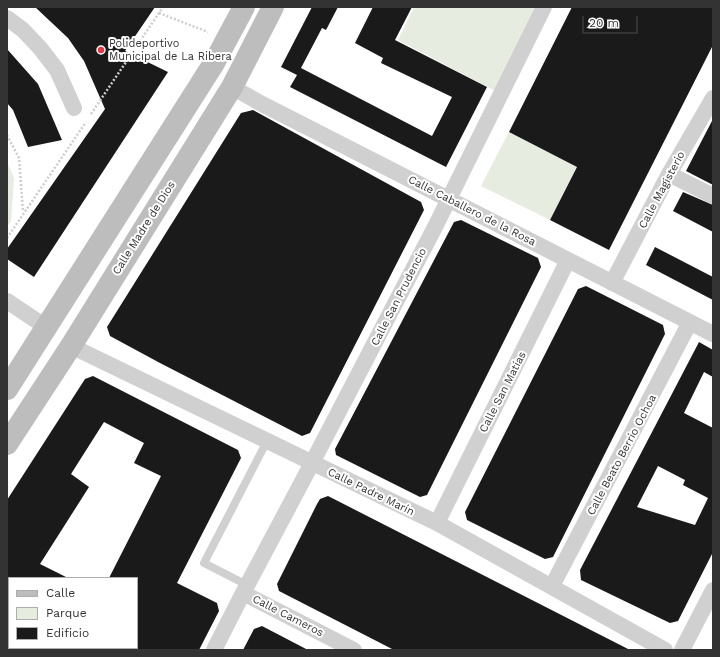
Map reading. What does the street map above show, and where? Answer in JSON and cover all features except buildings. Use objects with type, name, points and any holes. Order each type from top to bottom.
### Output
[{"type":"main road","points":[[7,389],[214,63],[244,7]]},
{"type":"main road","name":"Calle Madre de Dios","points":[[7,444],[71,346],[232,86],[273,7]]},
{"type":"street","name":"Calle San Prudencio","points":[[214,650],[450,199],[544,7]]},
{"type":"street","points":[[7,18],[23,30],[40,48],[57,70],[74,108]]},
{"type":"street","name":"Calle Caballero de la Rosa","points":[[232,86],[262,104],[713,334]]},
{"type":"street","name":"Calle Magisterio","points":[[612,283],[669,174],[713,98]]},
{"type":"street","points":[[669,174],[713,196]]},
{"type":"street","name":"Calle San Matías","points":[[437,523],[568,260]]},
{"type":"street","points":[[7,301],[46,327]]},
{"type":"street","name":"Calle Beato Berrio Ochoa","points":[[552,586],[690,322]]},
{"type":"street","name":"Calle Padre Marín","points":[[71,346],[437,523],[665,650]]},
{"type":"street","name":"Calle Cameros","points":[[245,589],[354,650]]},
{"type":"street","points":[[682,650],[713,590]]},
{"type":"lane","points":[[245,589],[204,563],[267,441]]},
{"type":"path","points":[[159,13],[227,39]]},
{"type":"path","points":[[7,134],[19,158],[23,212]]},
{"type":"green space","points":[[414,7],[544,7],[501,94],[398,40]]},
{"type":"green space","points":[[509,132],[577,167],[550,220],[481,186]]},
{"type":"green space","points":[[7,162],[14,178],[11,221],[7,227]]},
{"type":"place","name":"Polideportivo Municipal de La Ribera","points":[[101,50]]}]
